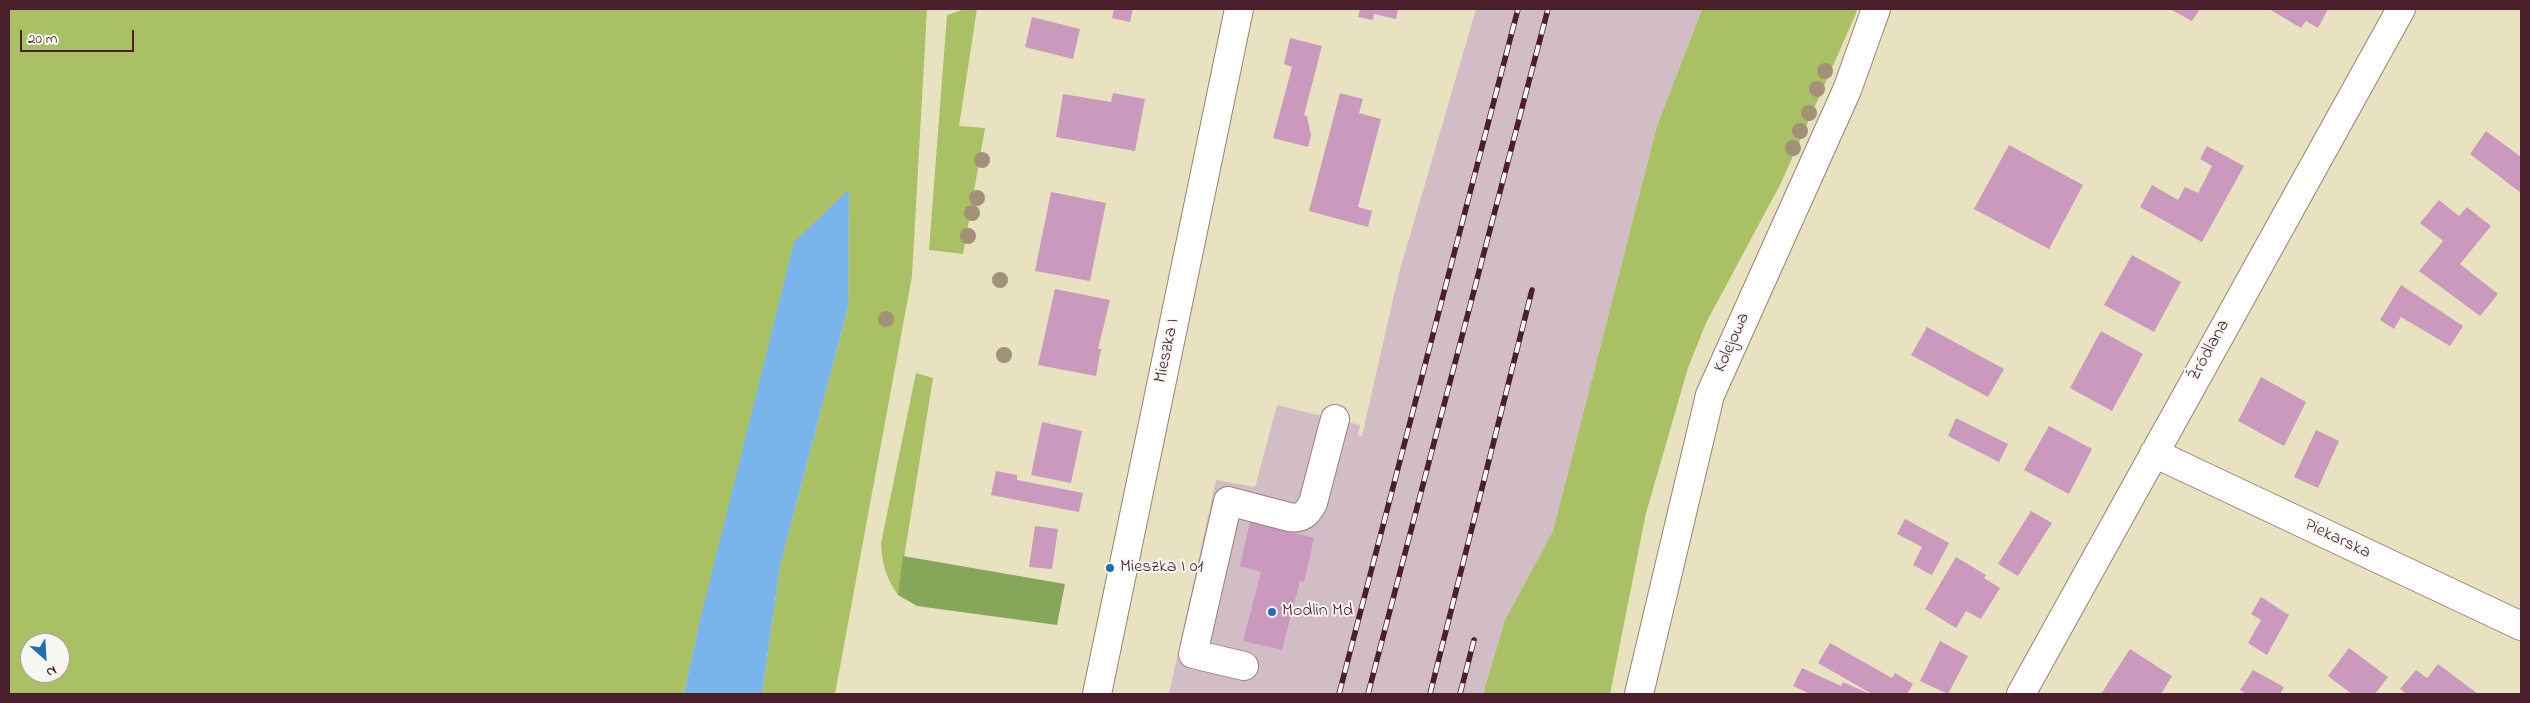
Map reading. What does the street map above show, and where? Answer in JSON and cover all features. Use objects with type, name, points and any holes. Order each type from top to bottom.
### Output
[{"type":"street","name":"Mieszka I","points":[[1098,694],[1239,9]]},
{"type":"street","name":"Kolejowa","points":[[1639,694],[1710,395],[1847,90],[1876,9]]},
{"type":"street","name":"Źródlana","points":[[2020,694],[2401,9]]},
{"type":"street","points":[[1244,666],[1193,654],[1228,501],[1298,519],[1307,513],[1313,503],[1335,419]]},
{"type":"street","name":"Piekarska","points":[[2154,453],[2521,626]]},
{"type":"shaded area","points":[[1476,9],[1702,9],[1657,126],[1553,531],[1505,620],[1483,694],[1169,694],[1216,480],[1255,487],[1277,405],[1360,425],[1358,435],[1362,436],[1399,273]]},
{"type":"green space","points":[[9,9],[927,9],[912,276],[835,694],[762,694],[780,566],[848,307],[849,189],[698,628],[684,694],[9,694]]},
{"type":"green space","points":[[965,9],[977,9],[959,126],[985,128],[963,254],[929,250],[947,15]]},
{"type":"green space","points":[[1702,9],[1858,9],[1781,183],[1706,323],[1688,368],[1646,513],[1610,694],[1483,694],[1505,620],[1553,531],[1657,126]]},
{"type":"green space","points":[[916,373],[933,378],[898,595],[890,583],[885,570],[881,543]]},
{"type":"green space","points":[[903,556],[1065,584],[1057,625],[917,606],[898,595]]},
{"type":"water","points":[[849,189],[848,307],[780,566],[762,694],[684,694],[698,628],[794,242]]},
{"type":"building","points":[[1114,9],[1133,9],[1130,22],[1112,18]]},
{"type":"building","points":[[1360,9],[1398,9],[1396,19],[1374,14],[1373,20],[1358,17]]},
{"type":"building","points":[[2170,9],[2200,9],[2192,21]]},
{"type":"building","points":[[2269,9],[2328,9],[2318,28],[2306,21],[2301,28]]},
{"type":"building","points":[[1032,17],[1080,29],[1073,59],[1025,47]]},
{"type":"building","points":[[1290,38],[1322,46],[1304,115],[1307,116],[1311,135],[1308,147],[1273,138],[1292,67],[1284,64]]},
{"type":"building","points":[[1113,93],[1145,99],[1135,151],[1056,137],[1063,94],[1111,102]]},
{"type":"building","points":[[1340,93],[1363,99],[1359,113],[1381,119],[1358,207],[1372,211],[1368,227],[1309,211]]},
{"type":"building","points":[[2486,131],[2521,157],[2521,193],[2470,154]]},
{"type":"building","points":[[2009,145],[2083,185],[2049,249],[1974,209]]},
{"type":"building","points":[[2207,146],[2244,166],[2202,242],[2140,207],[2152,185],[2178,200],[2185,187],[2198,193],[2212,166],[2200,159]]},
{"type":"building","points":[[1051,192],[1106,203],[1090,281],[1035,271]]},
{"type":"building","points":[[2439,200],[2459,216],[2467,207],[2491,226],[2460,264],[2498,294],[2480,316],[2419,271],[2443,241],[2420,223]]},
{"type":"building","points":[[2132,255],[2181,282],[2154,332],[2104,305]]},
{"type":"building","points":[[2401,285],[2463,326],[2450,346],[2401,317],[2394,329],[2380,320]]},
{"type":"building","points":[[1055,289],[1110,300],[1098,349],[1101,349],[1096,376],[1038,365]]},
{"type":"building","points":[[1927,327],[2004,369],[1988,397],[1911,355]]},
{"type":"building","points":[[2101,331],[2143,354],[2112,411],[2070,388]]},
{"type":"building","points":[[2261,377],[2306,402],[2284,446],[2238,421]]},
{"type":"building","points":[[1956,418],[2008,444],[1999,462],[1948,436]]},
{"type":"building","points":[[1042,422],[1082,431],[1071,483],[1031,475]]},
{"type":"building","points":[[2049,426],[2092,449],[2069,494],[2024,470]]},
{"type":"building","points":[[2316,430],[2339,441],[2318,488],[2294,477]]},
{"type":"building","points":[[996,471],[1017,475],[1017,480],[1083,493],[1079,512],[991,495]]},
{"type":"building","points":[[2031,511],[2052,523],[2018,576],[1998,564]]},
{"type":"building","points":[[1905,519],[1949,543],[1932,575],[1913,565],[1922,547],[1897,534]]},
{"type":"building","name":"Modlin Md","points":[[1250,522],[1314,538],[1304,582],[1300,581],[1282,650],[1243,641],[1261,572],[1240,566]]},
{"type":"building","points":[[1035,526],[1058,529],[1052,569],[1029,567]]},
{"type":"building","points":[[1956,557],[1986,575],[1984,578],[2000,588],[1981,619],[1966,611],[1956,628],[1925,609]]},
{"type":"building","points":[[2261,597],[2289,615],[2267,655],[2248,643],[2261,620],[2251,614]]},
{"type":"building","points":[[1940,641],[1968,656],[1948,694],[1920,681]]},
{"type":"building","points":[[1830,643],[1892,678],[1895,673],[1913,684],[1907,694],[1872,694],[1818,663]]},
{"type":"building","points":[[2349,648],[2388,677],[2375,694],[2352,694],[2328,676]]},
{"type":"building","points":[[2130,649],[2172,676],[2161,694],[2101,694]]},
{"type":"building","points":[[2438,664],[2478,694],[2407,694],[2400,689],[2416,670],[2427,678]]},
{"type":"building","points":[[1802,668],[1841,686],[1843,682],[1870,694],[1810,694],[1793,686]]},
{"type":"building","points":[[2253,670],[2284,687],[2280,694],[2247,694],[2240,690]]},
{"type":"railway","points":[[1339,694],[1518,9]]},
{"type":"railway","points":[[1368,694],[1548,9]]},
{"type":"railway","points":[[1430,694],[1532,290]]},
{"type":"railway","points":[[1460,694],[1474,640]]},
{"type":"place","name":"Mieszka I 01","points":[[1110,568]]},
{"type":"place","name":"Modlin Md","points":[[1272,612]]}]
